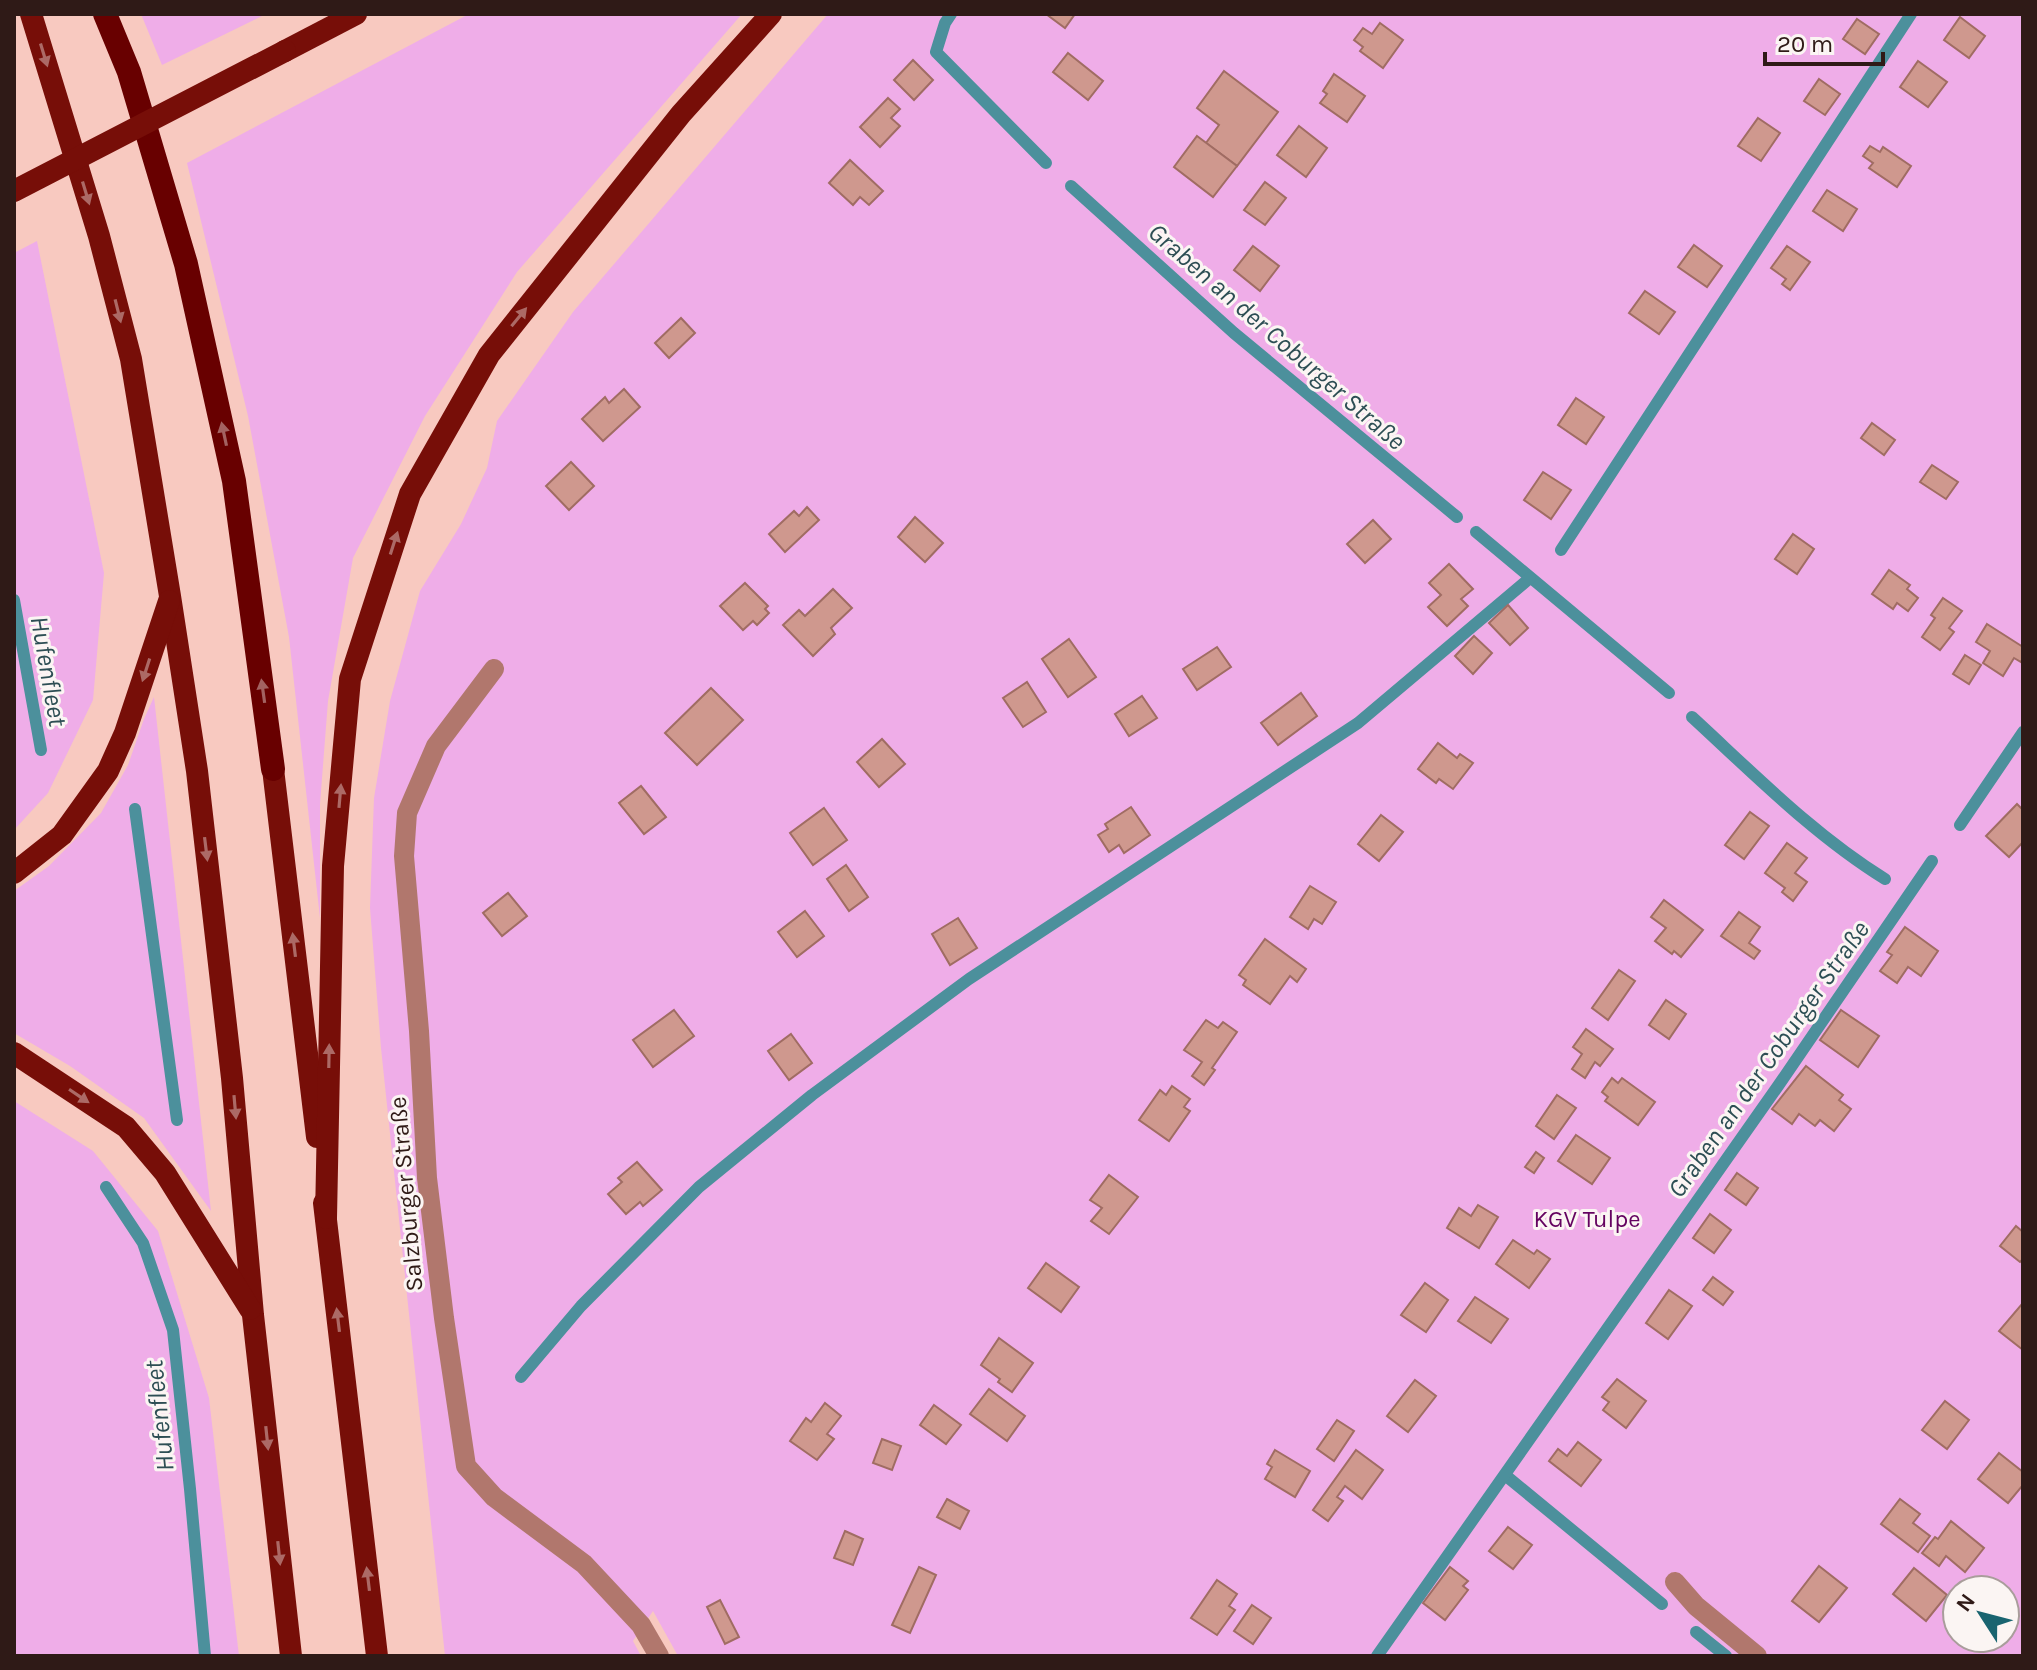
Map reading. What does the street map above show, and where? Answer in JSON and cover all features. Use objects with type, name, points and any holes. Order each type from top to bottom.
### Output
[{"type":"highway","points":[[31,14],[99,236],[131,359],[170,596],[197,771],[227,1032],[253,1315],[291,1656]]},
{"type":"highway","points":[[105,14],[129,72],[186,264],[234,481],[273,769],[377,1656]]},
{"type":"highway","points":[[14,191],[356,14]]},
{"type":"highway","points":[[326,1218],[333,866],[350,679],[410,494],[489,355],[681,114],[771,14]]},
{"type":"highway","points":[[14,873],[62,835],[108,771],[125,733],[170,596]]},
{"type":"highway","points":[[14,1053],[126,1127],[165,1173],[253,1315]]},
{"type":"street","name":"Salzburger Straße","points":[[494,669],[436,746],[407,813],[404,856],[419,1031],[427,1178],[466,1466],[494,1497],[584,1564],[641,1625],[659,1656]]},
{"type":"street","points":[[1675,1582],[1696,1606],[1757,1656]]},
{"type":"green space","points":[[141,14],[266,14],[162,65]]},
{"type":"green space","points":[[469,14],[742,14],[517,272],[425,416],[353,558],[328,701],[320,804],[320,918],[289,637],[248,416],[187,163]]},
{"type":"green space","name":"KGV Tulpe","points":[[828,14],[2023,14],[2023,1656],[678,1656],[653,1611],[633,1641],[641,1656],[445,1656],[381,1048],[370,908],[374,798],[390,701],[420,591],[461,524],[487,468],[497,421],[573,312]]},
{"type":"green space","points":[[37,241],[104,573],[93,700],[48,793],[14,830],[14,253]]},
{"type":"green space","points":[[154,697],[211,1211],[144,1118],[70,1066],[14,1033],[14,891],[49,866],[101,813],[128,765]]},
{"type":"green space","points":[[14,1101],[93,1151],[158,1231],[209,1398],[239,1656],[14,1656]]},
{"type":"building","points":[[1046,14],[1075,14],[1065,28]]},
{"type":"building","points":[[1960,17],[1985,36],[1969,58],[1944,40]]},
{"type":"building","points":[[1857,19],[1879,34],[1865,54],[1843,39]]},
{"type":"building","points":[[1380,23],[1403,40],[1383,68],[1360,51],[1363,47],[1354,40],[1363,28],[1372,34]]},
{"type":"building","points":[[1068,53],[1103,81],[1088,100],[1053,72]]},
{"type":"building","points":[[913,60],[933,80],[914,100],[894,80]]},
{"type":"building","points":[[1918,61],[1947,82],[1928,107],[1900,87]]},
{"type":"building","points":[[1224,71],[1278,112],[1237,166],[1206,143],[1219,125],[1197,108]]},
{"type":"building","points":[[1334,74],[1365,96],[1347,122],[1320,103],[1327,94],[1323,91]]},
{"type":"building","points":[[1819,79],[1840,94],[1825,115],[1804,101]]},
{"type":"building","points":[[888,98],[900,109],[891,118],[900,126],[880,147],[860,127]]},
{"type":"building","points":[[1758,118],[1780,133],[1761,161],[1738,146]]},
{"type":"building","points":[[1299,126],[1327,148],[1306,177],[1277,155]]},
{"type":"building","points":[[1197,136],[1237,166],[1213,197],[1174,167]]},
{"type":"building","points":[[1870,146],[1880,152],[1883,147],[1911,166],[1897,187],[1869,168],[1873,163],[1863,156]]},
{"type":"building","points":[[850,160],[883,191],[869,205],[860,197],[853,205],[829,183]]},
{"type":"building","points":[[1265,182],[1286,198],[1265,225],[1244,210]]},
{"type":"building","points":[[1827,190],[1857,209],[1843,231],[1813,211]]},
{"type":"building","points":[[1694,245],[1722,266],[1707,287],[1678,267]]},
{"type":"building","points":[[1253,246],[1279,266],[1260,291],[1234,270]]},
{"type":"building","points":[[1787,246],[1810,262],[1790,290],[1782,284],[1786,279],[1771,268]]},
{"type":"building","points":[[1645,291],[1675,312],[1659,334],[1629,313]]},
{"type":"building","points":[[681,318],[695,333],[669,358],[655,343]]},
{"type":"building","points":[[624,389],[640,407],[603,441],[582,419],[605,397],[609,403]]},
{"type":"building","points":[[1576,398],[1604,417],[1586,444],[1558,425]]},
{"type":"building","points":[[1872,423],[1895,440],[1884,455],[1861,438]]},
{"type":"building","points":[[571,462],[594,486],[569,510],[546,486]]},
{"type":"building","points":[[1932,465],[1958,482],[1946,499],[1920,482]]},
{"type":"building","points":[[1543,472],[1571,490],[1551,519],[1524,500]]},
{"type":"building","points":[[807,507],[819,520],[785,552],[769,534],[794,511],[799,516]]},
{"type":"building","points":[[915,517],[943,543],[925,562],[898,537]]},
{"type":"building","points":[[1373,520],[1391,539],[1365,563],[1347,544]]},
{"type":"building","points":[[1793,534],[1814,549],[1797,574],[1775,559]]},
{"type":"building","points":[[1449,564],[1473,589],[1461,599],[1468,606],[1447,626],[1428,607],[1441,595],[1429,583]]},
{"type":"building","points":[[1889,570],[1910,585],[1907,589],[1918,598],[1908,611],[1897,603],[1893,609],[1872,594]]},
{"type":"building","points":[[745,583],[768,606],[765,609],[769,613],[757,625],[753,621],[743,630],[720,606]]},
{"type":"building","points":[[833,589],[852,608],[831,628],[835,634],[813,656],[783,625],[799,610],[805,616]]},
{"type":"building","points":[[1943,598],[1962,611],[1949,628],[1954,632],[1940,650],[1922,637],[1935,618],[1931,615]]},
{"type":"building","points":[[1508,605],[1528,628],[1510,645],[1489,623]]},
{"type":"building","points":[[1987,624],[2023,647],[2021,662],[2014,658],[2003,676],[1983,663],[1990,651],[1976,642]]},
{"type":"building","points":[[1474,636],[1492,653],[1473,674],[1455,656]]},
{"type":"building","points":[[1069,639],[1096,677],[1068,697],[1042,659]]},
{"type":"building","points":[[1217,647],[1231,667],[1197,690],[1183,669]]},
{"type":"building","points":[[1965,655],[1981,665],[1969,684],[1953,674]]},
{"type":"building","points":[[1027,682],[1046,712],[1023,727],[1003,698]]},
{"type":"building","points":[[711,688],[743,720],[697,765],[665,733]]},
{"type":"building","points":[[1301,693],[1317,716],[1278,745],[1261,723]]},
{"type":"building","points":[[1142,696],[1157,718],[1129,736],[1115,714]]},
{"type":"building","points":[[882,739],[905,764],[879,787],[857,762]]},
{"type":"building","points":[[1438,743],[1457,758],[1460,754],[1473,763],[1453,789],[1439,779],[1436,783],[1418,769]]},
{"type":"building","points":[[641,786],[666,817],[644,834],[619,803]]},
{"type":"building","points":[[2017,804],[2023,810],[2023,842],[2009,857],[1986,836]]},
{"type":"building","points":[[1131,807],[1150,835],[1124,853],[1119,845],[1109,852],[1098,835],[1108,829],[1105,824]]},
{"type":"building","points":[[824,808],[847,840],[813,865],[790,833]]},
{"type":"building","points":[[1750,812],[1769,826],[1744,859],[1725,845]]},
{"type":"building","points":[[1381,815],[1403,832],[1379,861],[1358,844]]},
{"type":"building","points":[[1787,843],[1807,858],[1795,873],[1807,882],[1793,901],[1782,892],[1785,888],[1765,873]]},
{"type":"building","points":[[846,865],[868,897],[849,911],[827,879]]},
{"type":"building","points":[[1310,886],[1336,902],[1322,924],[1314,919],[1308,929],[1290,917]]},
{"type":"building","points":[[508,893],[527,916],[502,936],[483,913]]},
{"type":"building","points":[[1664,900],[1703,930],[1681,957],[1655,941],[1666,928],[1651,917]]},
{"type":"building","points":[[805,911],[824,936],[797,957],[778,932]]},
{"type":"building","points":[[1739,912],[1760,927],[1749,943],[1760,951],[1754,959],[1721,936]]},
{"type":"building","points":[[958,918],[977,948],[950,965],[932,934]]},
{"type":"building","points":[[1905,927],[1938,951],[1921,976],[1908,967],[1897,983],[1880,971],[1892,955],[1887,952]]},
{"type":"building","points":[[1265,939],[1306,969],[1297,982],[1290,976],[1270,1004],[1243,985],[1246,980],[1239,975]]},
{"type":"building","points":[[1619,970],[1635,981],[1608,1020],[1592,1008]]},
{"type":"building","points":[[1666,1000],[1686,1014],[1669,1039],[1649,1025]]},
{"type":"building","points":[[674,1010],[694,1036],[653,1067],[633,1040]]},
{"type":"building","points":[[1841,1010],[1879,1036],[1858,1067],[1820,1040]]},
{"type":"building","points":[[1206,1020],[1218,1028],[1223,1022],[1237,1032],[1204,1085],[1192,1076],[1202,1062],[1184,1050]]},
{"type":"building","points":[[1586,1029],[1613,1049],[1600,1066],[1595,1062],[1585,1078],[1572,1069],[1582,1054],[1573,1047]]},
{"type":"building","points":[[791,1034],[812,1063],[789,1080],[768,1051]]},
{"type":"building","points":[[1806,1066],[1843,1095],[1839,1100],[1851,1109],[1834,1131],[1820,1120],[1815,1126],[1799,1114],[1792,1124],[1772,1109]]},
{"type":"building","points":[[1612,1078],[1618,1083],[1622,1078],[1655,1102],[1638,1125],[1605,1101],[1608,1097],[1602,1092]]},
{"type":"building","points":[[1172,1086],[1190,1099],[1184,1107],[1190,1111],[1169,1141],[1139,1120],[1160,1090],[1166,1095]]},
{"type":"building","points":[[1557,1095],[1576,1108],[1554,1139],[1536,1126]]},
{"type":"building","points":[[1576,1135],[1610,1158],[1592,1184],[1558,1161]]},
{"type":"building","points":[[1536,1152],[1544,1158],[1534,1173],[1525,1167]]},
{"type":"building","points":[[637,1162],[662,1190],[643,1206],[640,1202],[626,1214],[608,1194],[622,1182],[618,1178]]},
{"type":"building","points":[[1737,1173],[1758,1188],[1746,1205],[1725,1190]]},
{"type":"building","points":[[1109,1175],[1138,1197],[1109,1234],[1091,1221],[1102,1208],[1090,1200]]},
{"type":"building","points":[[1478,1205],[1498,1217],[1479,1248],[1447,1228],[1459,1208],[1471,1216]]},
{"type":"building","points":[[1710,1214],[1731,1230],[1714,1253],[1693,1238]]},
{"type":"building","points":[[2016,1226],[2023,1232],[2023,1259],[2020,1262],[2000,1246]]},
{"type":"building","points":[[1513,1240],[1534,1254],[1537,1250],[1550,1259],[1529,1288],[1496,1264]]},
{"type":"building","points":[[1046,1263],[1079,1287],[1061,1312],[1028,1288]]},
{"type":"building","points":[[1713,1277],[1733,1292],[1723,1305],[1703,1290]]},
{"type":"building","points":[[1425,1283],[1448,1300],[1426,1332],[1401,1315]]},
{"type":"building","points":[[1669,1290],[1692,1306],[1668,1339],[1646,1323]]},
{"type":"building","points":[[1475,1297],[1508,1319],[1491,1343],[1458,1321]]},
{"type":"building","points":[[2023,1304],[2023,1350],[1999,1331]]},
{"type":"building","points":[[999,1338],[1033,1363],[1012,1392],[981,1365]]},
{"type":"building","points":[[1617,1379],[1646,1401],[1626,1428],[1603,1410],[1609,1402],[1602,1397]]},
{"type":"building","points":[[1415,1380],[1436,1396],[1408,1432],[1387,1416]]},
{"type":"building","points":[[989,1389],[1025,1416],[1007,1441],[970,1414]]},
{"type":"building","points":[[1945,1401],[1969,1420],[1947,1449],[1922,1430]]},
{"type":"building","points":[[825,1403],[841,1416],[827,1434],[834,1439],[817,1460],[790,1441],[806,1418],[811,1422]]},
{"type":"building","points":[[934,1405],[961,1425],[946,1444],[920,1425]]},
{"type":"building","points":[[1337,1420],[1354,1431],[1334,1461],[1317,1449]]},
{"type":"building","points":[[882,1439],[901,1446],[892,1470],[873,1463]]},
{"type":"building","points":[[1578,1442],[1601,1460],[1581,1486],[1549,1461],[1558,1449],[1567,1456]]},
{"type":"building","points":[[1275,1450],[1310,1471],[1295,1497],[1265,1479],[1272,1467],[1267,1464]]},
{"type":"building","points":[[1356,1450],[1383,1470],[1362,1499],[1345,1486],[1337,1497],[1343,1501],[1328,1521],[1313,1510]]},
{"type":"building","points":[[1999,1453],[2023,1472],[2023,1485],[2008,1503],[1978,1479]]},
{"type":"building","points":[[947,1499],[969,1511],[960,1529],[937,1517]]},
{"type":"building","points":[[1900,1499],[1920,1514],[1913,1523],[1930,1536],[1918,1552],[1881,1524]]},
{"type":"building","points":[[1951,1521],[1984,1548],[1965,1572],[1946,1556],[1939,1566],[1922,1553],[1935,1537],[1938,1539]]},
{"type":"building","points":[[1508,1527],[1532,1545],[1513,1569],[1489,1551]]},
{"type":"building","points":[[845,1531],[863,1539],[853,1565],[834,1558]]},
{"type":"building","points":[[1819,1566],[1847,1588],[1819,1622],[1792,1601]]},
{"type":"building","points":[[919,1567],[936,1575],[910,1633],[892,1625]]},
{"type":"building","points":[[1450,1567],[1468,1581],[1463,1586],[1468,1590],[1445,1620],[1423,1603]]},
{"type":"building","points":[[1914,1568],[1941,1590],[1941,1602],[1926,1621],[1893,1594]]},
{"type":"building","points":[[1217,1580],[1237,1594],[1229,1606],[1235,1610],[1217,1635],[1191,1618]]},
{"type":"building","points":[[720,1600],[739,1637],[725,1644],[707,1607]]},
{"type":"building","points":[[1252,1605],[1271,1618],[1253,1644],[1234,1631]]},
{"type":"waterway","name":"Graben an der Coburger Straße","points":[[951,14],[936,52],[1046,163]]},
{"type":"waterway","points":[[1561,550],[1911,14]]},
{"type":"waterway","name":"Graben an der Coburger Straße","points":[[1071,186],[1234,333],[1457,517]]},
{"type":"waterway","name":"Graben an der Coburger Straße","points":[[1476,532],[1669,693]]},
{"type":"waterway","points":[[521,1377],[581,1306],[699,1187],[812,1095],[969,979],[1358,723],[1530,578]]},
{"type":"waterway","name":"Hufenfleet","points":[[14,600],[41,750]]},
{"type":"waterway","name":"Graben an der Coburger Straße","points":[[1692,717],[1809,823],[1885,879]]},
{"type":"waterway","points":[[1960,825],[2023,732]]},
{"type":"waterway","name":"Hufenfleet","points":[[135,809],[177,1120]]},
{"type":"waterway","name":"Graben an der Coburger Straße","points":[[1377,1656],[1778,1086],[1932,861]]},
{"type":"waterway","name":"Hufenfleet","points":[[106,1187],[143,1243],[173,1330],[205,1656]]},
{"type":"waterway","name":"Graben an der Coburger Straße","points":[[1505,1475],[1662,1604]]},
{"type":"waterway","name":"Graben an der Coburger Straße","points":[[1696,1632],[1726,1656]]}]
